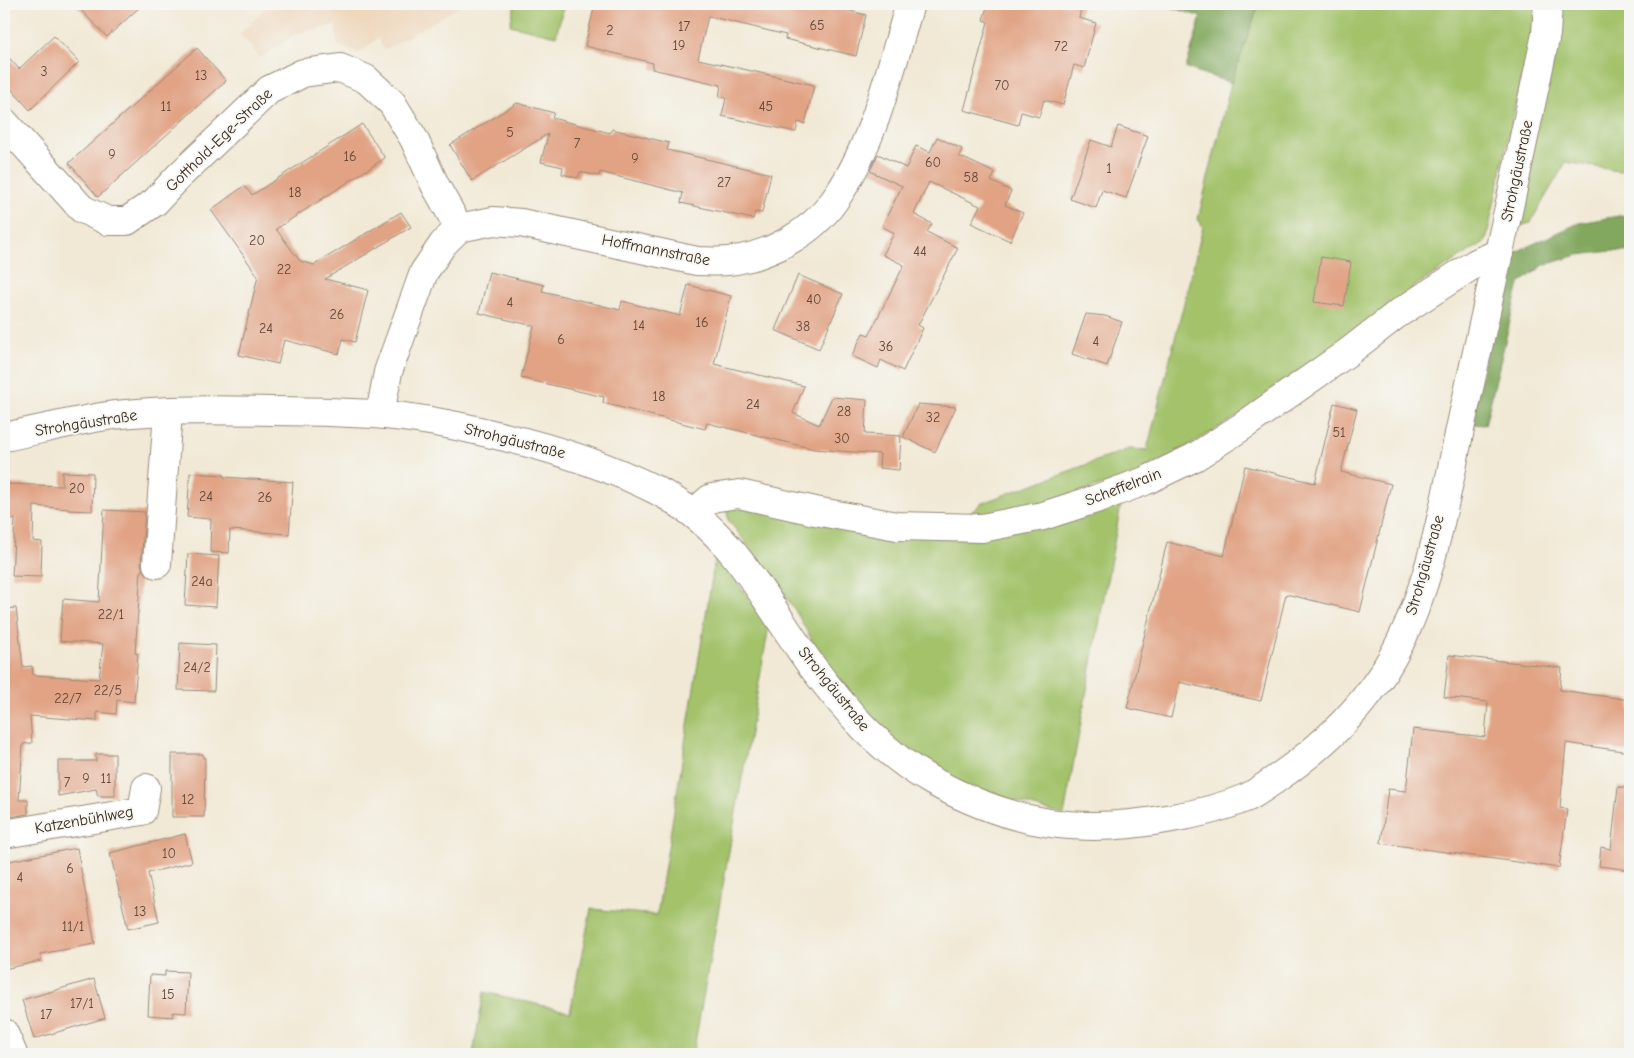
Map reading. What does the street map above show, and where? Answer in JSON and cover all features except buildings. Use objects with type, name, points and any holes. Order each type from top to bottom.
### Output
[{"type":"street","name":"Hoffmannstraße","points":[[459,228],[493,221],[521,223],[697,261],[727,261],[758,255],[786,243],[813,223],[833,203],[854,171],[876,114],[910,4]]},
{"type":"street","name":"Strohgäustraße","points":[[4,437],[105,416],[204,409],[380,414],[452,425],[551,448],[612,469],[661,492],[694,513],[723,540],[753,576],[810,663],[846,709],[884,747],[929,780],[990,808],[1037,822],[1063,826],[1103,827],[1142,824],[1192,814],[1252,795],[1302,761],[1334,732],[1363,700],[1392,658],[1417,603],[1433,547],[1500,253],[1546,34],[1548,4]]},
{"type":"street","name":"Gotthold-Ege-Straße","points":[[4,122],[82,209],[108,221],[127,221],[155,202],[180,175],[269,90],[303,73],[340,68],[366,80],[392,103],[414,139],[435,185],[459,228]]},
{"type":"street","points":[[380,414],[388,372],[424,272],[443,244],[459,228]]},
{"type":"street","name":"Scheffelrain","points":[[694,513],[711,498],[739,494],[815,511],[897,526],[982,528],[1043,516],[1096,499],[1145,480],[1195,457],[1291,392],[1396,315],[1476,263],[1500,253]]},
{"type":"street","points":[[157,564],[168,412]]},
{"type":"street","name":"Katzenbühlweg","points":[[4,834],[142,810],[146,788]]},
{"type":"street","points":[[4,1032],[13,1054]]},
{"type":"shaded area","points":[[269,4],[464,4],[384,50],[378,38],[359,53],[338,45],[335,25],[295,34],[261,58],[240,34]]},
{"type":"green space","points":[[515,4],[564,4],[556,36],[510,25]]},
{"type":"green space","points":[[1162,4],[1259,4],[1231,83],[1186,68],[1201,17]]},
{"type":"green space","points":[[1259,4],[1536,4],[1486,241],[1420,283],[1253,407],[1144,473],[974,523],[969,514],[982,503],[1129,449],[1147,450],[1203,227],[1198,219],[1231,83]]},
{"type":"green space","points":[[1556,4],[1630,4],[1630,169],[1618,171],[1566,162],[1530,223],[1513,228]]},
{"type":"green space","points":[[1630,214],[1630,252],[1611,251],[1578,255],[1544,265],[1519,284],[1485,425],[1471,424],[1507,256],[1579,223]]},
{"type":"green space","points":[[1122,499],[1064,815],[972,790],[915,757],[876,728],[832,676],[795,610],[729,521],[726,508],[738,502],[916,534]]},
{"type":"green space","points":[[716,553],[769,626],[693,1054],[473,1054],[484,992],[570,1012],[591,909],[657,915]]}]
